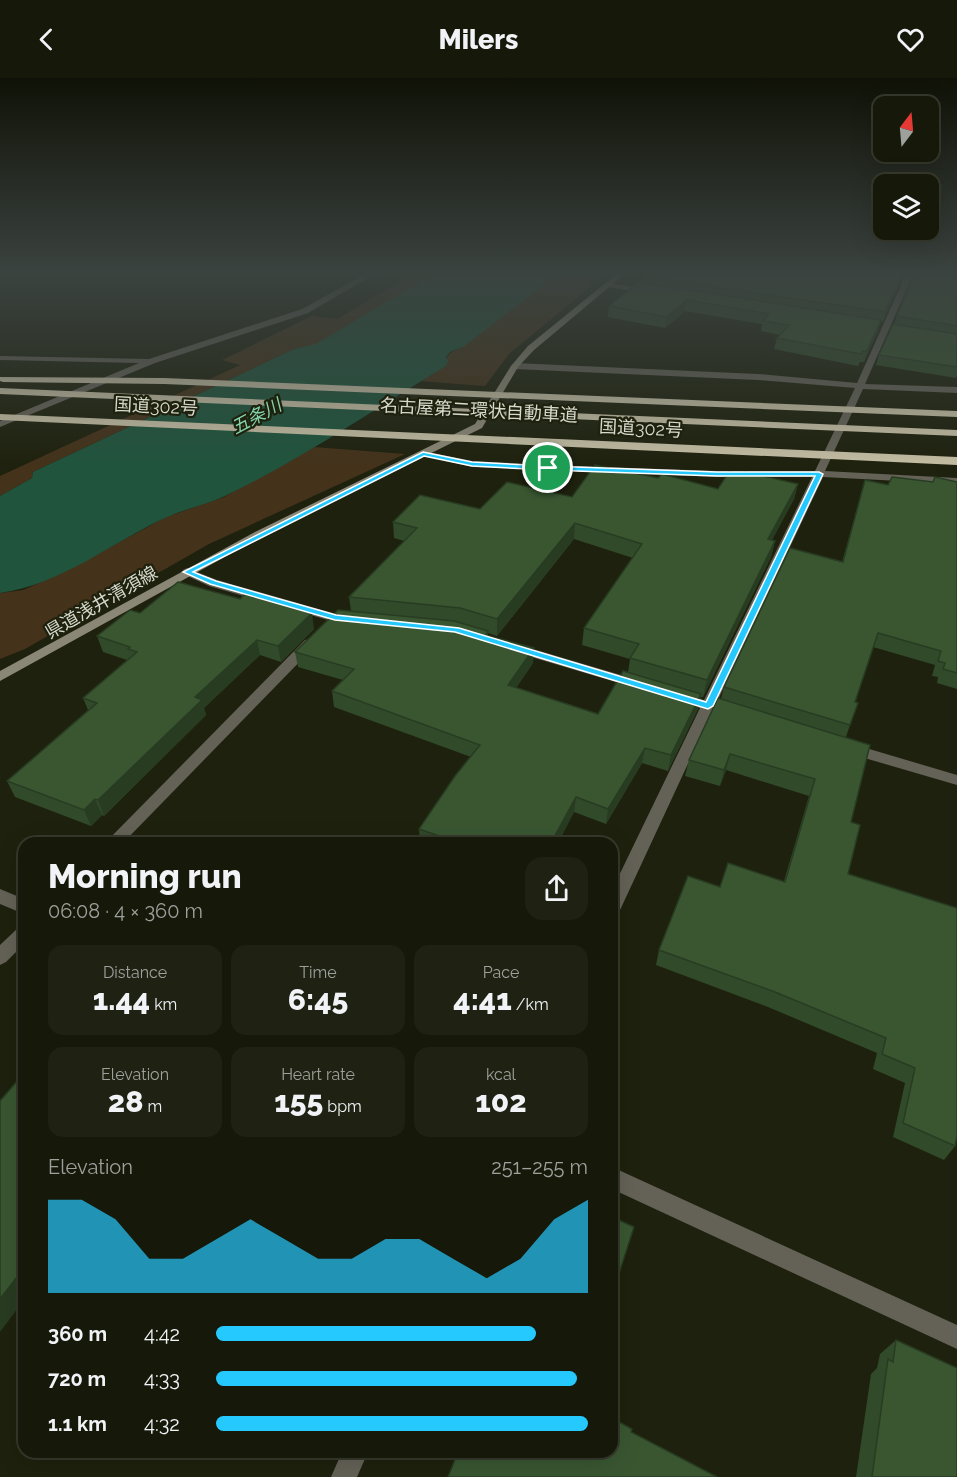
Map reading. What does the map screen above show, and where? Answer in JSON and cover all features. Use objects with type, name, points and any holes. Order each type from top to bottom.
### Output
[{"type":"highway","name":"国道302号","points":[[0,381],[957,423]]},
{"type":"highway","points":[[0,381],[164,381],[957,414]]},
{"type":"highway","name":"名古屋第二環状自動車道","points":[[0,391],[957,433]]},
{"type":"highway","name":"名古屋第二環状自動車道","points":[[0,407],[957,450]]},
{"type":"highway","name":"国道302号","points":[[0,417],[957,460]]},
{"type":"main road","name":"県道浅井清須線","points":[[26,664],[187,572],[478,426],[515,366],[544,337]]},
{"type":"street","points":[[0,424],[152,361],[225,337]]},
{"type":"street","points":[[618,895],[819,474],[833,438],[861,386],[881,337]]},
{"type":"street","points":[[0,358],[152,361]]},
{"type":"street","points":[[515,366],[758,377],[861,386],[957,390]]},
{"type":"street","points":[[423,454],[472,464],[548,468],[696,474],[819,474],[957,481]]},
{"type":"street","points":[[187,572],[213,583],[335,618],[368,621]]},
{"type":"street","points":[[119,837],[335,618]]},
{"type":"street","points":[[502,644],[742,716]]},
{"type":"street","points":[[0,675],[26,664]]},
{"type":"street","points":[[833,743],[957,780]]},
{"type":"street","points":[[0,896],[18,905]]},
{"type":"street","points":[[0,957],[18,939]]},
{"type":"street","points":[[618,1181],[957,1337]]},
{"type":"street","points":[[344,1477],[352,1458]]},
{"type":"shaded area","points":[[268,337],[329,337],[316,345],[294,349],[33,472],[32,478],[0,496],[0,476],[240,365],[222,360]]},
{"type":"shaded area","points":[[475,337],[529,337],[509,354],[485,386],[420,381],[446,366],[450,354]]},
{"type":"shaded area","points":[[314,447],[405,454],[209,544],[25,649],[0,659],[0,593],[23,590],[66,571],[166,517],[224,497]]},
{"type":"water","name":"五条川","points":[[327,337],[476,337],[463,347],[450,352],[446,357],[448,361],[446,366],[337,434],[254,482],[225,496],[165,518],[85,562],[44,581],[22,589],[0,593],[0,496],[32,478],[33,472],[294,349],[316,344]]},
{"type":"building","points":[[873,337],[867,351],[861,354],[777,338]]},
{"type":"building","points":[[887,337],[957,337],[957,367],[879,355]]},
{"type":"building","points":[[595,465],[658,478],[662,474],[718,489],[729,472],[743,475],[745,472],[798,484],[768,539],[775,541],[707,680],[630,658],[639,644],[584,628],[642,544],[575,523],[497,619],[460,608],[349,597],[417,528],[393,522],[420,495],[480,509],[507,482],[572,497]]},
{"type":"building","points":[[892,477],[933,482],[935,477],[957,482],[957,673],[943,669],[945,663],[938,661],[941,651],[878,633],[855,702],[858,703],[850,725],[724,687],[790,548],[843,562],[865,480],[888,485]]},
{"type":"building","points":[[178,582],[240,599],[245,594],[312,613],[278,646],[257,640],[195,697],[202,700],[98,800],[95,799],[84,810],[7,781],[97,703],[83,698],[137,652],[128,649],[130,647],[97,636],[130,610],[140,613]]},
{"type":"building","points":[[338,610],[454,621],[488,631],[486,635],[534,648],[508,685],[598,714],[623,671],[701,694],[671,755],[645,748],[608,809],[576,797],[554,837],[442,837],[419,829],[455,776],[480,745],[332,691],[354,669],[295,652]]},
{"type":"building","points":[[718,698],[870,745],[851,822],[860,825],[848,874],[957,908],[957,1136],[955,1146],[903,1123],[915,1068],[882,1054],[886,1038],[775,992],[659,950],[688,876],[720,887],[728,863],[785,882],[815,779],[730,754],[724,770],[689,760]]},
{"type":"building","points":[[18,1080],[18,1276],[0,1299],[0,1101]]},
{"type":"building","points":[[618,1220],[634,1227],[618,1276]]},
{"type":"building","points":[[896,1340],[957,1368],[957,1477],[872,1477],[888,1359],[893,1362]]},
{"type":"building","points":[[618,1421],[632,1429],[631,1432],[717,1477],[448,1477],[456,1458],[618,1458]]},
{"type":"route","points":[[423,454],[472,464],[548,468],[645,473],[819,474],[708,706],[456,630],[335,618],[213,583],[187,572],[423,454]]}]
